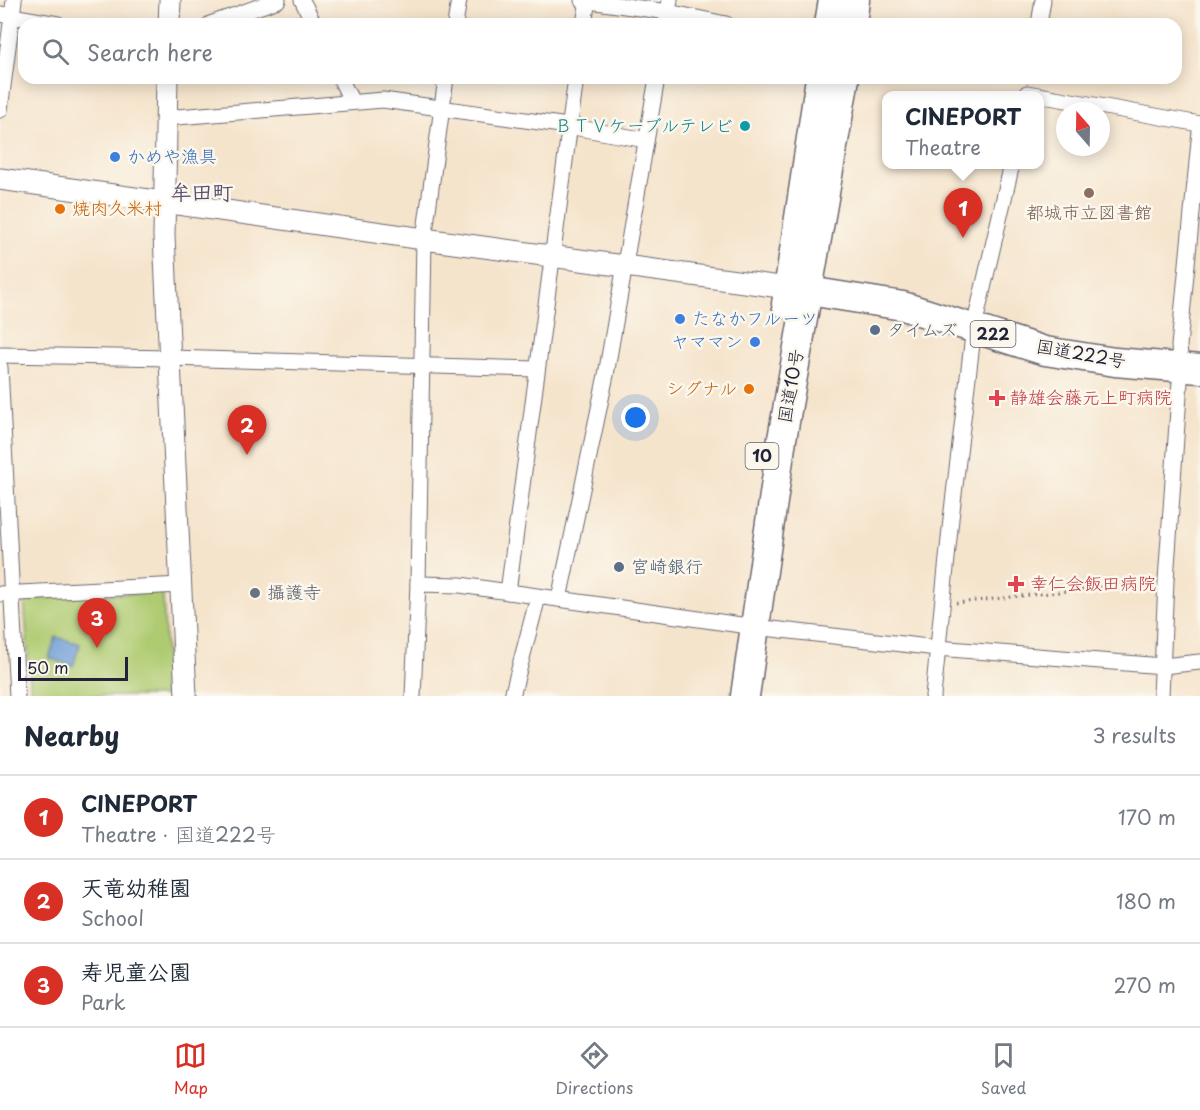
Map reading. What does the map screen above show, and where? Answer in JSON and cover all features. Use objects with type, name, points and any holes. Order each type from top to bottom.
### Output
[{"type":"highway","points":[[830,18],[833,0]]},
{"type":"highway","points":[[853,18],[855,0]]},
{"type":"highway","name":"国道10号","points":[[725,696],[746,626],[798,289],[819,84]]},
{"type":"highway","name":"国道10号","points":[[798,289],[844,84]]},
{"type":"highway","name":"国道222号","points":[[798,289],[903,306],[1045,351],[1115,362],[1190,368]]},
{"type":"highway","name":"国道10号","points":[[745,696],[746,626]]},
{"type":"street","points":[[0,110],[6,15],[14,0]]},
{"type":"street","points":[[169,18],[170,0]]},
{"type":"street","points":[[227,18],[278,0]]},
{"type":"street","points":[[302,0],[311,18]]},
{"type":"street","points":[[456,18],[459,0]]},
{"type":"street","points":[[584,18],[586,0],[697,18]]},
{"type":"street","points":[[1040,18],[1043,0]]},
{"type":"street","points":[[6,15],[23,18]]},
{"type":"street","points":[[167,84],[164,236],[186,696]]},
{"type":"street","points":[[343,84],[352,102]]},
{"type":"street","points":[[413,696],[418,584],[420,365],[424,239],[446,84]]},
{"type":"street","points":[[508,592],[575,84]]},
{"type":"street","points":[[559,599],[606,375],[656,84]]},
{"type":"street","points":[[1044,92],[1200,124]]},
{"type":"street","points":[[165,118],[383,100],[568,126],[645,140]]},
{"type":"street","points":[[1161,696],[1166,580],[1190,368],[1179,346],[1200,131]]},
{"type":"street","points":[[933,696],[974,327],[1011,169]]},
{"type":"street","points":[[0,179],[798,289]]},
{"type":"street","points":[[0,355],[536,369]]},
{"type":"street","points":[[0,368],[6,594],[17,696]]},
{"type":"street","points":[[418,584],[460,585],[746,626],[937,648],[1163,666],[1200,662]]},
{"type":"street","points":[[6,594],[181,585]]},
{"type":"street","points":[[512,696],[538,597]]},
{"type":"path","points":[[942,604],[1166,580]]},
{"type":"green space","points":[[160,592],[163,595],[168,696],[31,696],[24,599]]},
{"type":"water","points":[[56,637],[80,644],[73,666],[49,658]]},
{"type":"place","name":"ＢＴＶケーブルテレビ","points":[[745,126]]},
{"type":"place","name":"かめや漁具","points":[[115,157]]},
{"type":"place","name":"都城市立図書館","points":[[1089,193]]},
{"type":"place","name":"焼肉久米村","points":[[60,209]]},
{"type":"place","name":"CINEPORT","points":[[963,238]]},
{"type":"place","name":"たなかフルーツ","points":[[680,319]]},
{"type":"place","name":"タイムズ","points":[[875,330]]},
{"type":"place","name":"ヤママン","points":[[755,342]]},
{"type":"place","name":"シグナル","points":[[749,389]]},
{"type":"place","name":"静雄会藤元上町病院","points":[[997,398]]},
{"type":"place","name":"天竜幼稚園","points":[[247,455]]},
{"type":"place","name":"宮崎銀行","points":[[619,567]]},
{"type":"place","name":"幸仁会飯田病院","points":[[1016,584]]},
{"type":"place","name":"攝護寺","points":[[255,593]]},
{"type":"place","name":"寿児童公園","points":[[97,648]]},
{"type":"district","name":"牟田町","points":[[202,193]]}]
